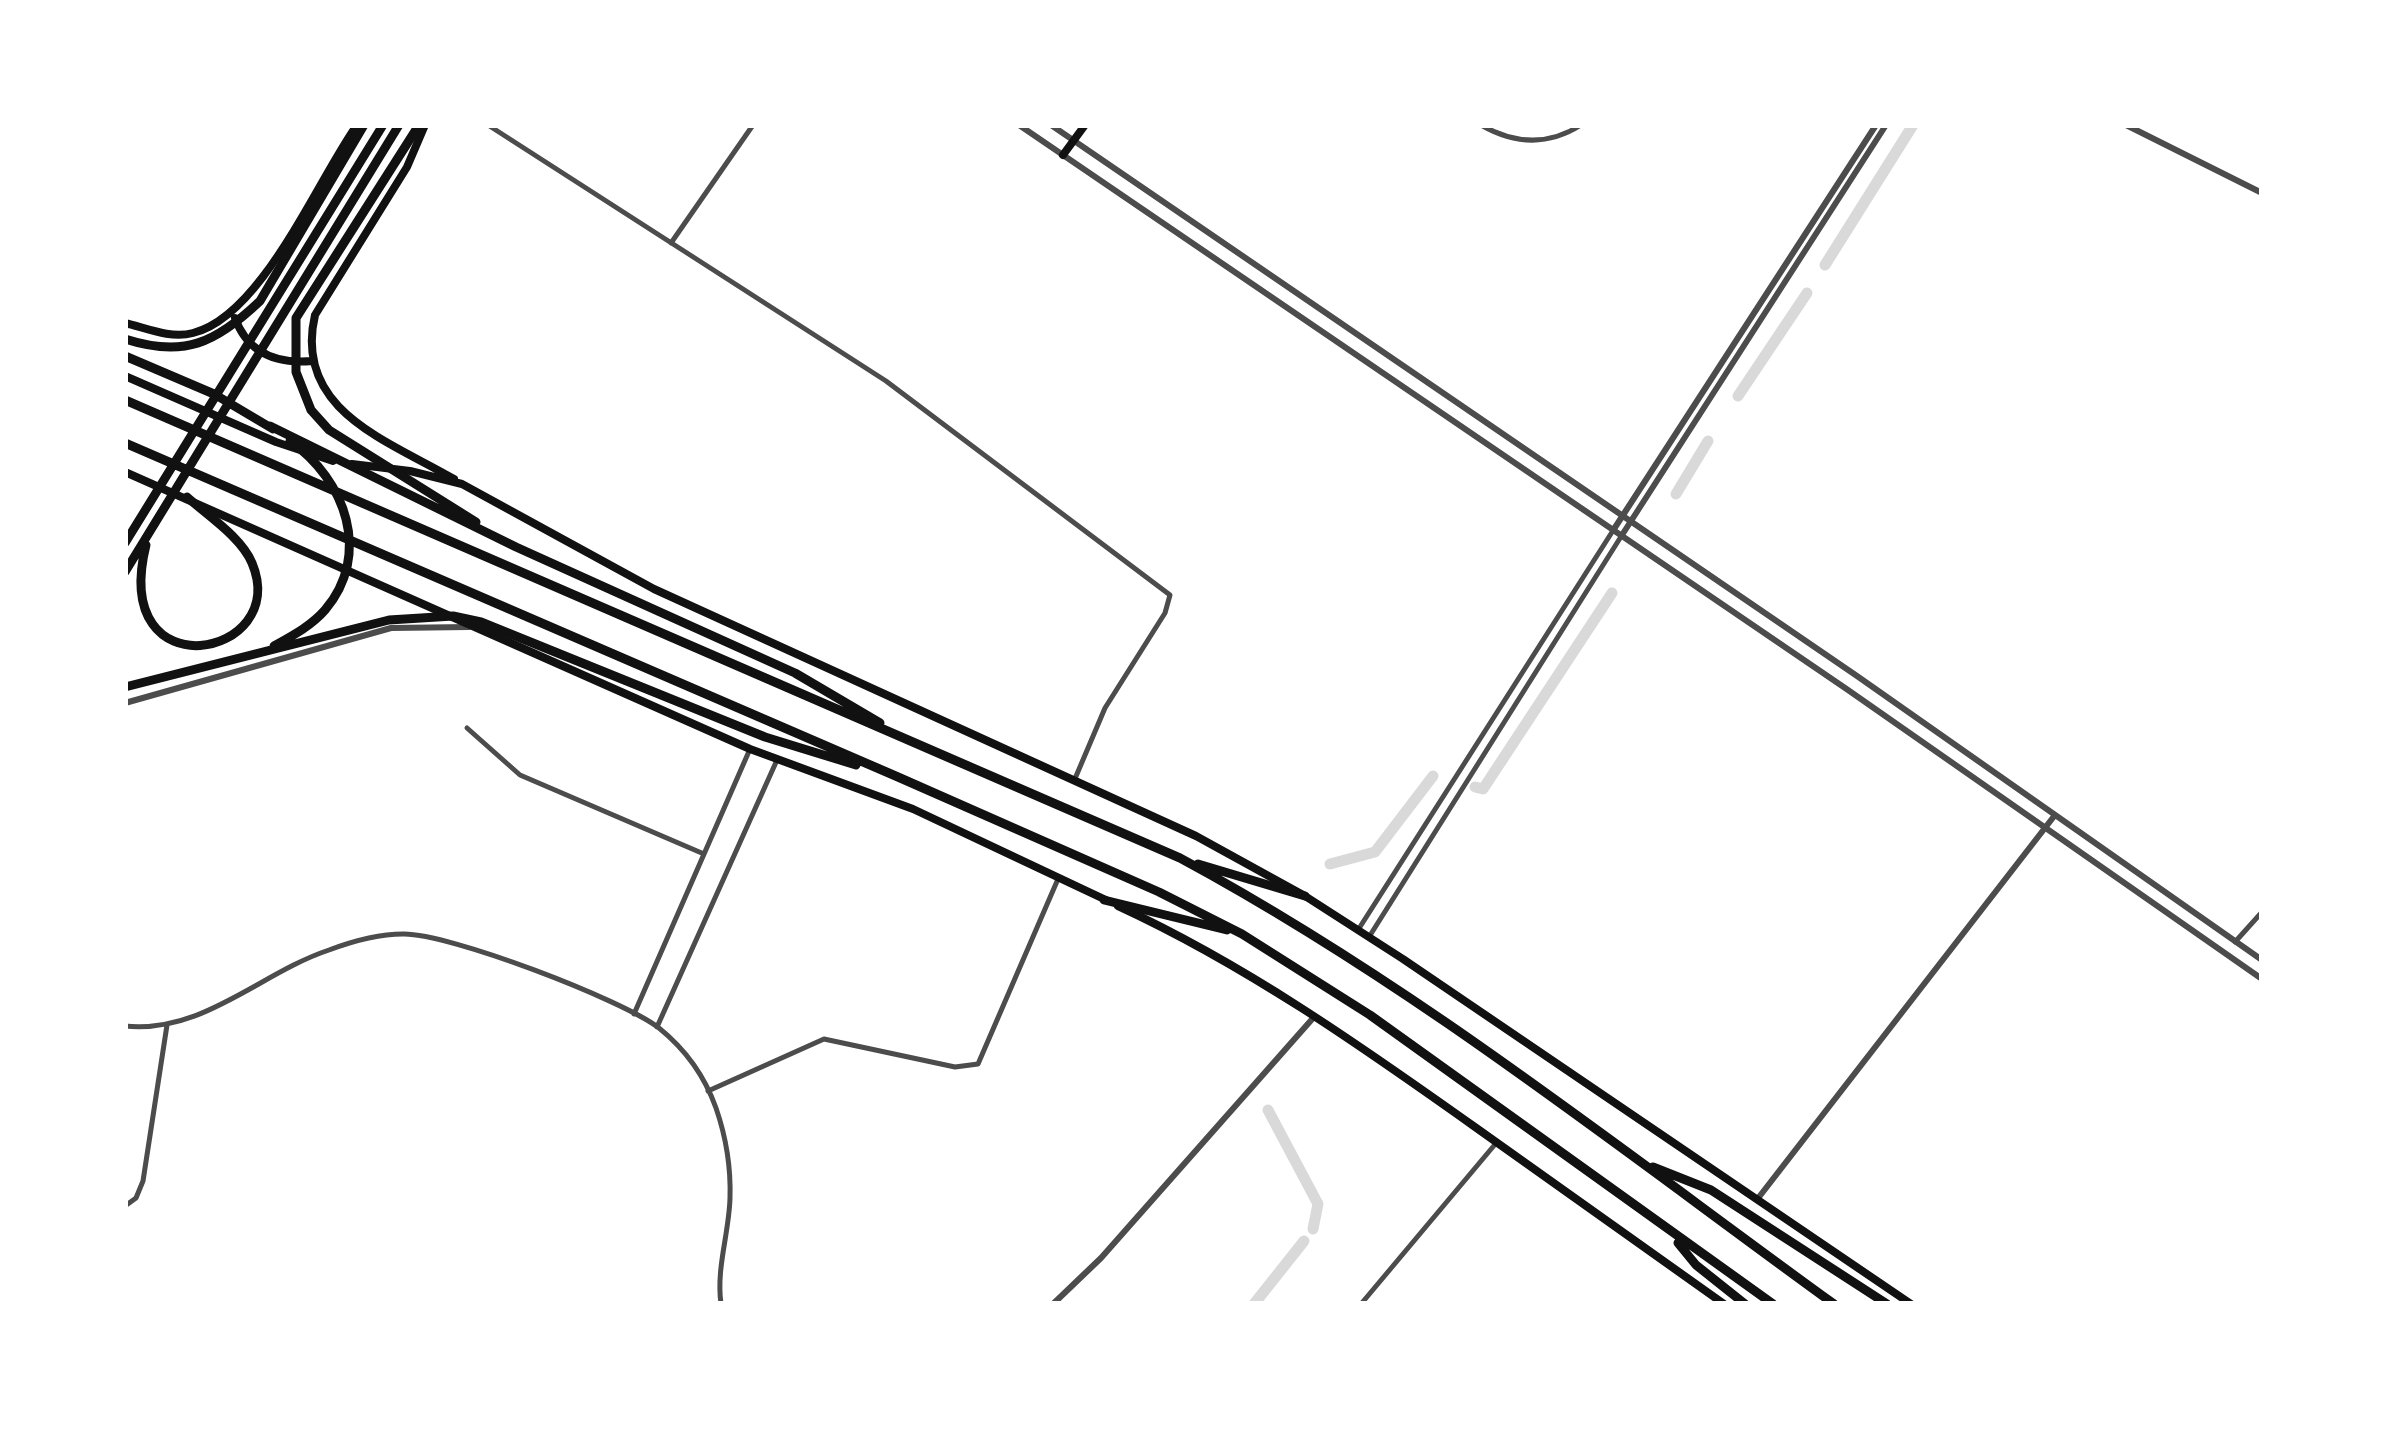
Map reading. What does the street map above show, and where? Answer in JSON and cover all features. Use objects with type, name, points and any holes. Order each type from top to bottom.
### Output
[{"type":"highway","points":[[260,301],[360,125]]},
{"type":"highway","points":[[125,543],[383,125]]},
{"type":"highway","points":[[125,572],[399,125]]},
{"type":"highway","points":[[296,318],[422,125]]},
{"type":"highway","points":[[316,234],[325,190]]},
{"type":"highway","points":[[326,244],[363,212]]},
{"type":"highway","points":[[125,339],[157,349],[183,348],[222,332],[297,264]]},
{"type":"highway","points":[[308,273],[296,318],[296,372],[311,410],[329,430],[516,547]]},
{"type":"highway","points":[[125,356],[214,394],[270,426],[516,547],[796,673],[917,745]]},
{"type":"highway","points":[[125,400],[1180,858],[1270,907],[1395,985],[1834,1304]]},
{"type":"highway","points":[[263,653],[302,630],[338,593],[348,567],[351,532],[343,505],[324,473],[270,426]]},
{"type":"highway","points":[[125,443],[898,777],[1242,934],[1370,1015],[1773,1304]]},
{"type":"highway","points":[[149,532],[138,591],[144,610],[169,640],[186,647],[220,644],[249,618],[256,600],[252,561],[187,497]]},
{"type":"highway","points":[[125,534],[137,524]]},
{"type":"highway","points":[[125,687],[389,620],[453,616],[480,622],[765,737],[898,777]]},
{"type":"highway","points":[[1180,858],[1305,896]]},
{"type":"highway","points":[[1104,900],[1242,934]]},
{"type":"highway","points":[[1637,1161],[1711,1190],[1887,1304]]},
{"type":"highway","points":[[1669,1233],[1696,1264],[1745,1304]]},
{"type":"main road","points":[[125,322],[172,335],[194,333],[232,309],[261,278],[360,125]]},
{"type":"main road","points":[[422,125],[407,167],[314,315],[309,339],[319,382],[350,419],[654,589],[1196,836],[1305,896],[1758,1197],[1911,1304]]},
{"type":"main road","points":[[1063,155],[1085,125]]},
{"type":"main road","points":[[232,309],[241,334],[252,348],[283,363],[312,361]]},
{"type":"main road","points":[[125,376],[336,462],[410,471],[462,484]]},
{"type":"main road","points":[[125,472],[750,749],[913,810],[1174,932],[1314,1016],[1724,1304]]},
{"type":"street","points":[[488,125],[886,381],[1170,595],[1164,613],[1105,708],[1074,781]]},
{"type":"street","points":[[671,243],[753,125]]},
{"type":"street","points":[[1018,125],[1614,529],[2262,980]]},
{"type":"street","points":[[1051,125],[2262,960]]},
{"type":"street","points":[[1482,125],[1504,136],[1537,142],[1556,138],[1580,125]]},
{"type":"street","points":[[1358,930],[1876,125]]},
{"type":"street","points":[[1370,937],[1630,522],[1886,125]]},
{"type":"street","points":[[2126,125],[2262,193]]},
{"type":"street","points":[[125,703],[391,628],[469,627]]},
{"type":"street","points":[[467,728],[520,776],[704,854]]},
{"type":"street","points":[[634,1014],[750,749]]},
{"type":"street","points":[[657,1027],[777,760]]},
{"type":"street","points":[[1758,1197],[2055,815]]},
{"type":"street","points":[[708,1092],[824,1039],[955,1067],[978,1064],[1058,879]]},
{"type":"street","points":[[2236,942],[2262,912]]},
{"type":"street","points":[[125,1026],[167,1025],[198,1016],[322,952],[362,938],[405,934],[445,939],[496,956],[634,1014],[679,1046],[708,1092],[728,1155],[730,1200],[721,1304]]},
{"type":"street","points":[[1053,1304],[1101,1258],[1314,1016]]},
{"type":"street","points":[[125,1206],[136,1198],[143,1182],[167,1025]]},
{"type":"street","points":[[1362,1304],[1496,1142]]},
{"type":"waterway","points":[[1825,265],[1913,125]]},
{"type":"waterway","points":[[1738,396],[1807,293]]},
{"type":"waterway","points":[[1676,494],[1708,441]]},
{"type":"waterway","points":[[1475,787],[1483,789],[1612,593]]},
{"type":"waterway","points":[[1330,864],[1375,852],[1433,776]]},
{"type":"waterway","points":[[1268,1110],[1318,1204],[1313,1229]]},
{"type":"waterway","points":[[1254,1304],[1304,1241]]}]
